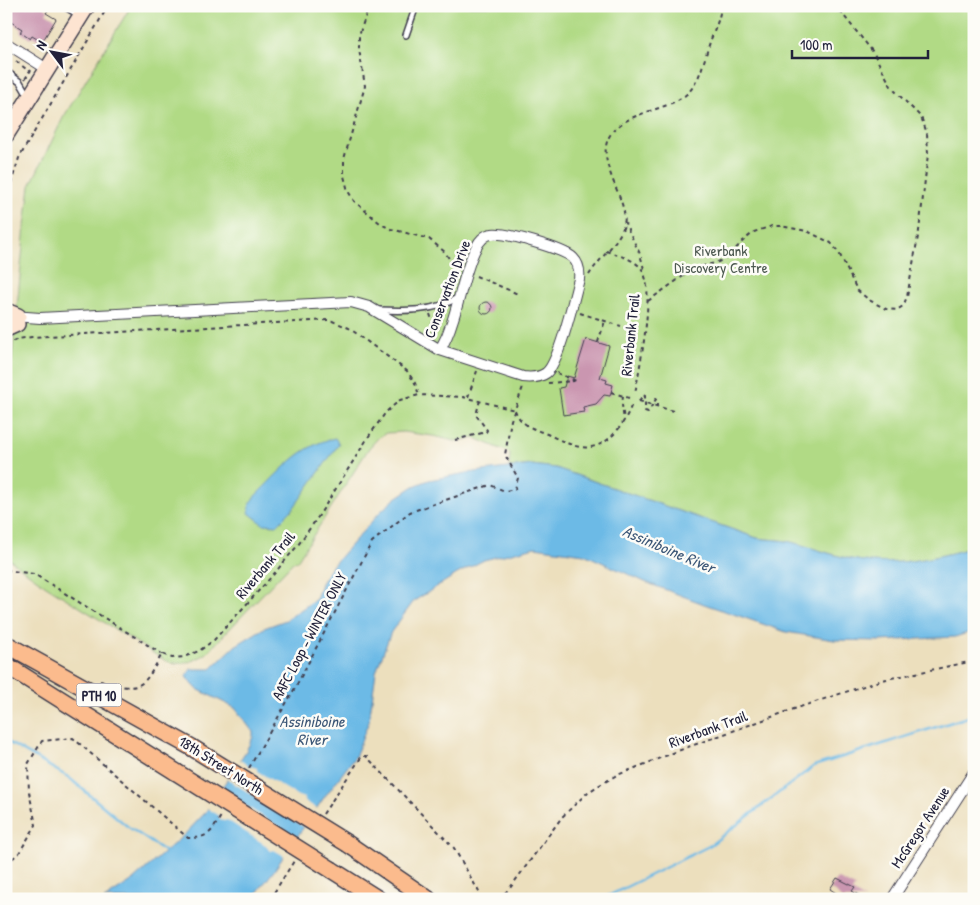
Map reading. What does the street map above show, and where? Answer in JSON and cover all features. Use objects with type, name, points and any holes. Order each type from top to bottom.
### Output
[{"type":"main road","points":[[7,134],[84,11]]},
{"type":"main road","name":"18th Street North","points":[[6,644],[192,747],[348,844],[428,899]]},
{"type":"main road","name":"18th Street North","points":[[6,665],[378,899]]},
{"type":"street","points":[[6,43],[47,69]]},
{"type":"street","name":"Conservation Drive","points":[[10,320],[351,302],[363,304],[437,348],[479,364],[523,377],[534,377],[546,373],[553,364],[579,279],[578,265],[564,252],[507,235],[492,234],[483,238],[476,247],[452,323],[437,348]]},
{"type":"street","name":"McGregor Avenue","points":[[892,899],[974,772]]},
{"type":"lane","points":[[64,6],[84,11]]},
{"type":"lane","points":[[406,34],[416,6]]},
{"type":"lane","points":[[6,71],[25,88],[28,100]]},
{"type":"lane","points":[[374,310],[407,310],[431,307],[451,302],[460,297]]},
{"type":"path","points":[[6,199],[19,158],[108,6]]},
{"type":"path","points":[[369,6],[359,35],[359,49],[365,86],[344,159],[344,176],[348,191],[354,201],[373,218],[391,228],[429,239],[445,252],[455,268],[462,271]]},
{"type":"path","points":[[646,278],[640,254],[624,221],[623,210],[607,160],[606,148],[609,138],[617,128],[632,118],[676,101],[687,94],[693,87],[703,66],[721,6]]},
{"type":"path","points":[[648,301],[688,271],[728,257],[754,232],[772,226],[781,226],[807,231],[831,244],[839,253],[854,286],[863,296],[891,310],[897,310],[904,306],[919,231],[928,154],[927,133],[921,116],[892,88],[873,52],[836,6]]},
{"type":"path","points":[[11,58],[30,72]]},
{"type":"path","points":[[6,97],[14,85],[25,79],[32,69]]},
{"type":"path","points":[[586,280],[619,235],[624,221]]},
{"type":"path","name":"Riverbank Trail","points":[[606,251],[638,265],[646,278],[648,301],[635,394]]},
{"type":"path","points":[[472,274],[518,294]]},
{"type":"path","points":[[431,307],[430,315],[437,348]]},
{"type":"path","name":"Riverbank Trail","points":[[576,312],[621,326]]},
{"type":"path","points":[[6,346],[18,339],[32,337],[330,320],[349,328],[407,371],[415,383],[419,396]]},
{"type":"path","points":[[598,342],[606,321]]},
{"type":"path","points":[[468,397],[479,364]]},
{"type":"path","points":[[546,383],[575,381],[556,373]]},
{"type":"path","points":[[524,385],[515,410],[519,419],[528,426],[580,447],[598,445],[605,441],[624,422],[632,404]]},
{"type":"path","points":[[612,393],[629,398]]},
{"type":"path","points":[[658,406],[658,400],[656,399],[652,405],[648,412],[645,411],[645,403],[645,396],[643,395],[638,400],[645,403],[652,405],[658,406],[673,411]]},
{"type":"path","name":"Riverbank Trail","points":[[162,654],[172,658],[184,657],[200,651],[214,640],[273,576],[298,545],[369,436],[386,412],[400,400],[419,396],[468,397],[515,410]]},
{"type":"path","points":[[623,396],[622,412],[624,422]]},
{"type":"path","points":[[455,440],[486,432],[487,430],[476,415],[480,400]]},
{"type":"path","name":"AAFC Loop - WINTER ONLY","points":[[246,772],[295,688],[372,542],[410,512],[490,484],[505,491],[515,488],[518,478],[505,454],[511,420],[515,410]]},
{"type":"path","points":[[6,570],[34,574],[162,654],[143,684],[119,686],[96,680]]},
{"type":"path","name":"Riverbank Trail","points":[[499,899],[514,883],[562,817],[588,792],[615,776],[688,747],[882,680],[974,661]]},
{"type":"path","points":[[6,864],[19,853],[36,825],[29,792],[28,764],[42,741],[73,738],[188,838],[201,838],[212,831],[222,814]]},
{"type":"path","points":[[368,757],[454,848],[483,899]]},
{"type":"green space","name":"Riverbank Discovery Centre","points":[[131,6],[974,6],[974,547],[911,561],[885,563],[851,559],[787,541],[757,538],[556,468],[532,465],[509,467],[510,453],[475,438],[455,441],[403,432],[386,433],[379,437],[369,448],[297,561],[293,562],[206,654],[196,659],[182,663],[166,661],[46,586],[6,557],[6,398],[30,186],[63,118]]},
{"type":"water","points":[[335,438],[339,444],[292,510],[277,525],[263,524],[249,513],[250,503],[255,496],[291,461],[311,447]]},
{"type":"water","name":"Assiniboine River","points":[[532,465],[556,468],[757,538],[787,541],[851,559],[885,563],[911,561],[974,547],[974,631],[955,637],[880,641],[834,640],[786,632],[704,604],[645,582],[584,554],[535,547],[484,560],[457,574],[414,601],[391,632],[376,672],[369,721],[355,757],[252,899],[104,899],[133,880],[185,834],[205,813],[246,751],[253,737],[253,732],[235,708],[197,689],[186,677],[191,669],[211,669],[235,646],[264,628],[286,620],[316,599],[321,583],[332,566],[381,511],[414,486],[429,480],[467,473]]},
{"type":"pier","points":[[238,759],[257,768],[257,771],[304,798],[305,801],[319,810],[306,828],[225,778]]},
{"type":"pier","points":[[218,789],[299,839],[286,857],[274,850],[271,851],[267,846],[227,820],[220,819],[219,816],[206,807]]},
{"type":"building","points":[[6,6],[42,6],[48,10],[46,13],[56,19],[42,42],[32,36],[30,39],[20,32],[22,29],[6,19]]},
{"type":"building","points":[[488,302],[491,303],[491,313],[484,314],[481,313],[480,306],[481,303]]},
{"type":"building","points":[[586,339],[609,346],[600,378],[607,380],[606,383],[613,385],[610,396],[604,395],[596,404],[583,407],[584,412],[563,415],[559,388],[564,387],[567,376],[574,378]]},
{"type":"building","points":[[837,878],[855,887],[852,891],[865,899],[842,899],[838,896],[830,889]]},
{"type":"waterway","points":[[602,899],[709,846],[814,766],[974,715]]},
{"type":"waterway","points":[[6,741],[68,777],[127,826],[167,853]]}]
